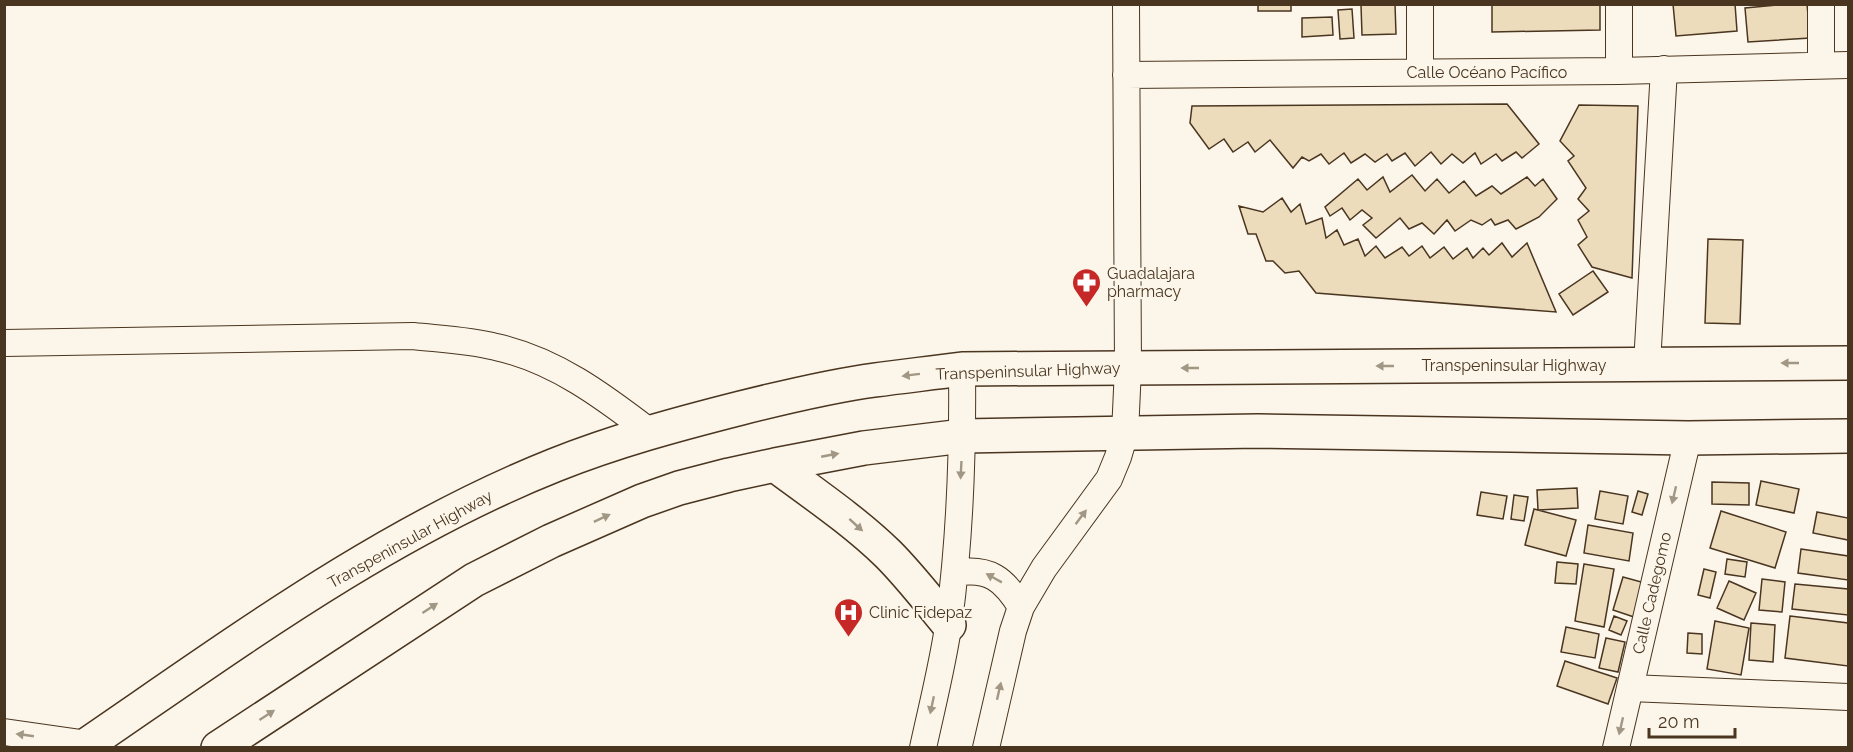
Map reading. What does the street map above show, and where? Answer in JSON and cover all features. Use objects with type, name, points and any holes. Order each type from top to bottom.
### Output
[{"type":"main road","name":"Transpeninsular Highway","points":[[85,746],[241,638],[371,557],[441,518],[555,465],[650,432],[801,393],[873,380],[962,369],[1848,363]]},
{"type":"main road","points":[[218,747],[474,580],[551,541],[642,501],[689,485],[864,448],[963,436],[1258,431],[1688,438],[1848,436]]},
{"type":"main road","points":[[775,465],[847,518],[889,555],[949,625]]},
{"type":"street","points":[[986,747],[1013,631],[1021,607],[1044,568],[1109,479],[1125,433],[1128,368],[1126,4]]},
{"type":"street","points":[[1420,4],[1420,72]]},
{"type":"street","points":[[1619,4],[1619,71]]},
{"type":"street","points":[[1821,4],[1821,65]]},
{"type":"street","name":"Calle Océano Pacífico","points":[[1126,75],[1619,71],[1848,65]]},
{"type":"street","points":[[1647,364],[1664,69]]},
{"type":"street","points":[[4,343],[413,336],[453,340],[496,346],[522,354],[565,373],[603,396],[650,432]]},
{"type":"street","points":[[923,747],[949,625],[955,573],[963,436],[962,369]]},
{"type":"street","name":"Calle Cadegomo","points":[[1616,747],[1688,438]]},
{"type":"street","points":[[955,573],[971,570],[1000,580],[1011,590],[1021,607]]},
{"type":"street","points":[[1630,688],[1848,697]]},
{"type":"street","points":[[4,732],[85,746]]},
{"type":"building","points":[[1258,4],[1291,4],[1291,11],[1258,11]]},
{"type":"building","points":[[1395,4],[1396,34],[1362,35],[1361,5]]},
{"type":"building","points":[[1492,4],[1600,4],[1600,30],[1492,32]]},
{"type":"building","points":[[1673,4],[1735,4],[1737,31],[1676,36]]},
{"type":"building","points":[[1807,4],[1810,38],[1748,42],[1745,8]]},
{"type":"building","points":[[1352,9],[1354,38],[1340,39],[1338,10]]},
{"type":"building","points":[[1332,17],[1333,35],[1302,37],[1302,18]]},
{"type":"building","points":[[1507,104],[1539,144],[1522,158],[1516,152],[1502,161],[1496,154],[1481,164],[1475,153],[1463,163],[1452,154],[1441,164],[1431,152],[1415,166],[1405,153],[1392,161],[1387,154],[1375,162],[1365,154],[1351,163],[1344,153],[1329,164],[1321,154],[1309,161],[1302,157],[1293,168],[1270,140],[1255,152],[1248,142],[1233,152],[1224,139],[1209,149],[1190,123],[1192,106]]},
{"type":"building","points":[[1579,105],[1638,106],[1632,278],[1592,267],[1578,245],[1587,237],[1578,220],[1589,211],[1578,199],[1586,188],[1568,161],[1574,156],[1560,141]]},
{"type":"building","points":[[1412,175],[1425,191],[1437,179],[1449,193],[1464,181],[1476,196],[1492,186],[1501,194],[1527,177],[1535,186],[1543,179],[1557,199],[1539,217],[1516,229],[1508,220],[1495,225],[1491,219],[1482,225],[1471,220],[1455,231],[1447,220],[1434,234],[1422,223],[1409,229],[1400,218],[1376,238],[1363,225],[1372,218],[1362,210],[1350,220],[1342,208],[1330,216],[1325,207],[1358,179],[1367,190],[1383,177],[1390,192]]},
{"type":"building","points":[[1282,198],[1291,212],[1300,204],[1306,224],[1322,218],[1326,238],[1337,230],[1344,245],[1358,239],[1365,256],[1376,246],[1385,258],[1402,247],[1409,256],[1422,246],[1430,258],[1444,247],[1453,259],[1467,248],[1473,258],[1483,248],[1489,255],[1502,243],[1512,257],[1527,243],[1556,312],[1316,293],[1299,271],[1285,273],[1273,261],[1266,261],[1256,234],[1248,234],[1239,206],[1263,212]]},
{"type":"building","points":[[1708,239],[1743,240],[1740,324],[1705,323]]},
{"type":"building","points":[[1593,271],[1608,292],[1573,315],[1559,294]]},
{"type":"building","points":[[1761,481],[1799,489],[1794,513],[1756,505]]},
{"type":"building","points":[[1712,482],[1749,483],[1749,505],[1712,504]]},
{"type":"building","points":[[1577,488],[1578,508],[1538,510],[1537,490]]},
{"type":"building","points":[[1600,491],[1628,496],[1623,524],[1595,519]]},
{"type":"building","points":[[1638,491],[1648,494],[1642,515],[1632,512]]},
{"type":"building","points":[[1481,492],[1507,496],[1503,519],[1477,515]]},
{"type":"building","points":[[1514,495],[1528,497],[1524,521],[1511,519]]},
{"type":"building","points":[[1534,509],[1576,520],[1566,556],[1525,545]]},
{"type":"building","points":[[1721,511],[1786,532],[1775,568],[1710,548]]},
{"type":"building","points":[[1817,512],[1848,518],[1848,540],[1813,533]]},
{"type":"building","points":[[1588,525],[1633,533],[1629,561],[1584,553]]},
{"type":"building","points":[[1801,549],[1848,556],[1848,580],[1798,573]]},
{"type":"building","points":[[1727,559],[1747,562],[1745,577],[1725,574]]},
{"type":"building","points":[[1557,562],[1578,564],[1576,584],[1555,583]]},
{"type":"building","points":[[1584,564],[1614,569],[1604,627],[1575,621]]},
{"type":"building","points":[[1704,569],[1716,572],[1710,598],[1698,595]]},
{"type":"building","points":[[1623,577],[1645,583],[1634,617],[1613,610]]},
{"type":"building","points":[[1762,579],[1785,582],[1782,612],[1759,610]]},
{"type":"building","points":[[1729,581],[1756,593],[1744,620],[1717,608]]},
{"type":"building","points":[[1795,584],[1848,589],[1848,615],[1792,609]]},
{"type":"building","points":[[1614,616],[1627,621],[1621,635],[1609,630]]},
{"type":"building","points":[[1790,616],[1848,623],[1848,666],[1785,658]]},
{"type":"building","points":[[1715,621],[1749,628],[1741,675],[1707,669]]},
{"type":"building","points":[[1751,623],[1775,625],[1773,662],[1749,660]]},
{"type":"building","points":[[1566,627],[1599,634],[1595,658],[1561,652]]},
{"type":"building","points":[[1688,633],[1702,634],[1702,654],[1687,653]]},
{"type":"building","points":[[1606,638],[1625,642],[1618,672],[1599,668]]},
{"type":"building","points":[[1565,661],[1617,678],[1608,704],[1557,686]]},
{"type":"place","name":"Guadalajara pharmacy","points":[[1086,308]]},
{"type":"place","name":"Clinic Fidepaz","points":[[848,638]]}]
